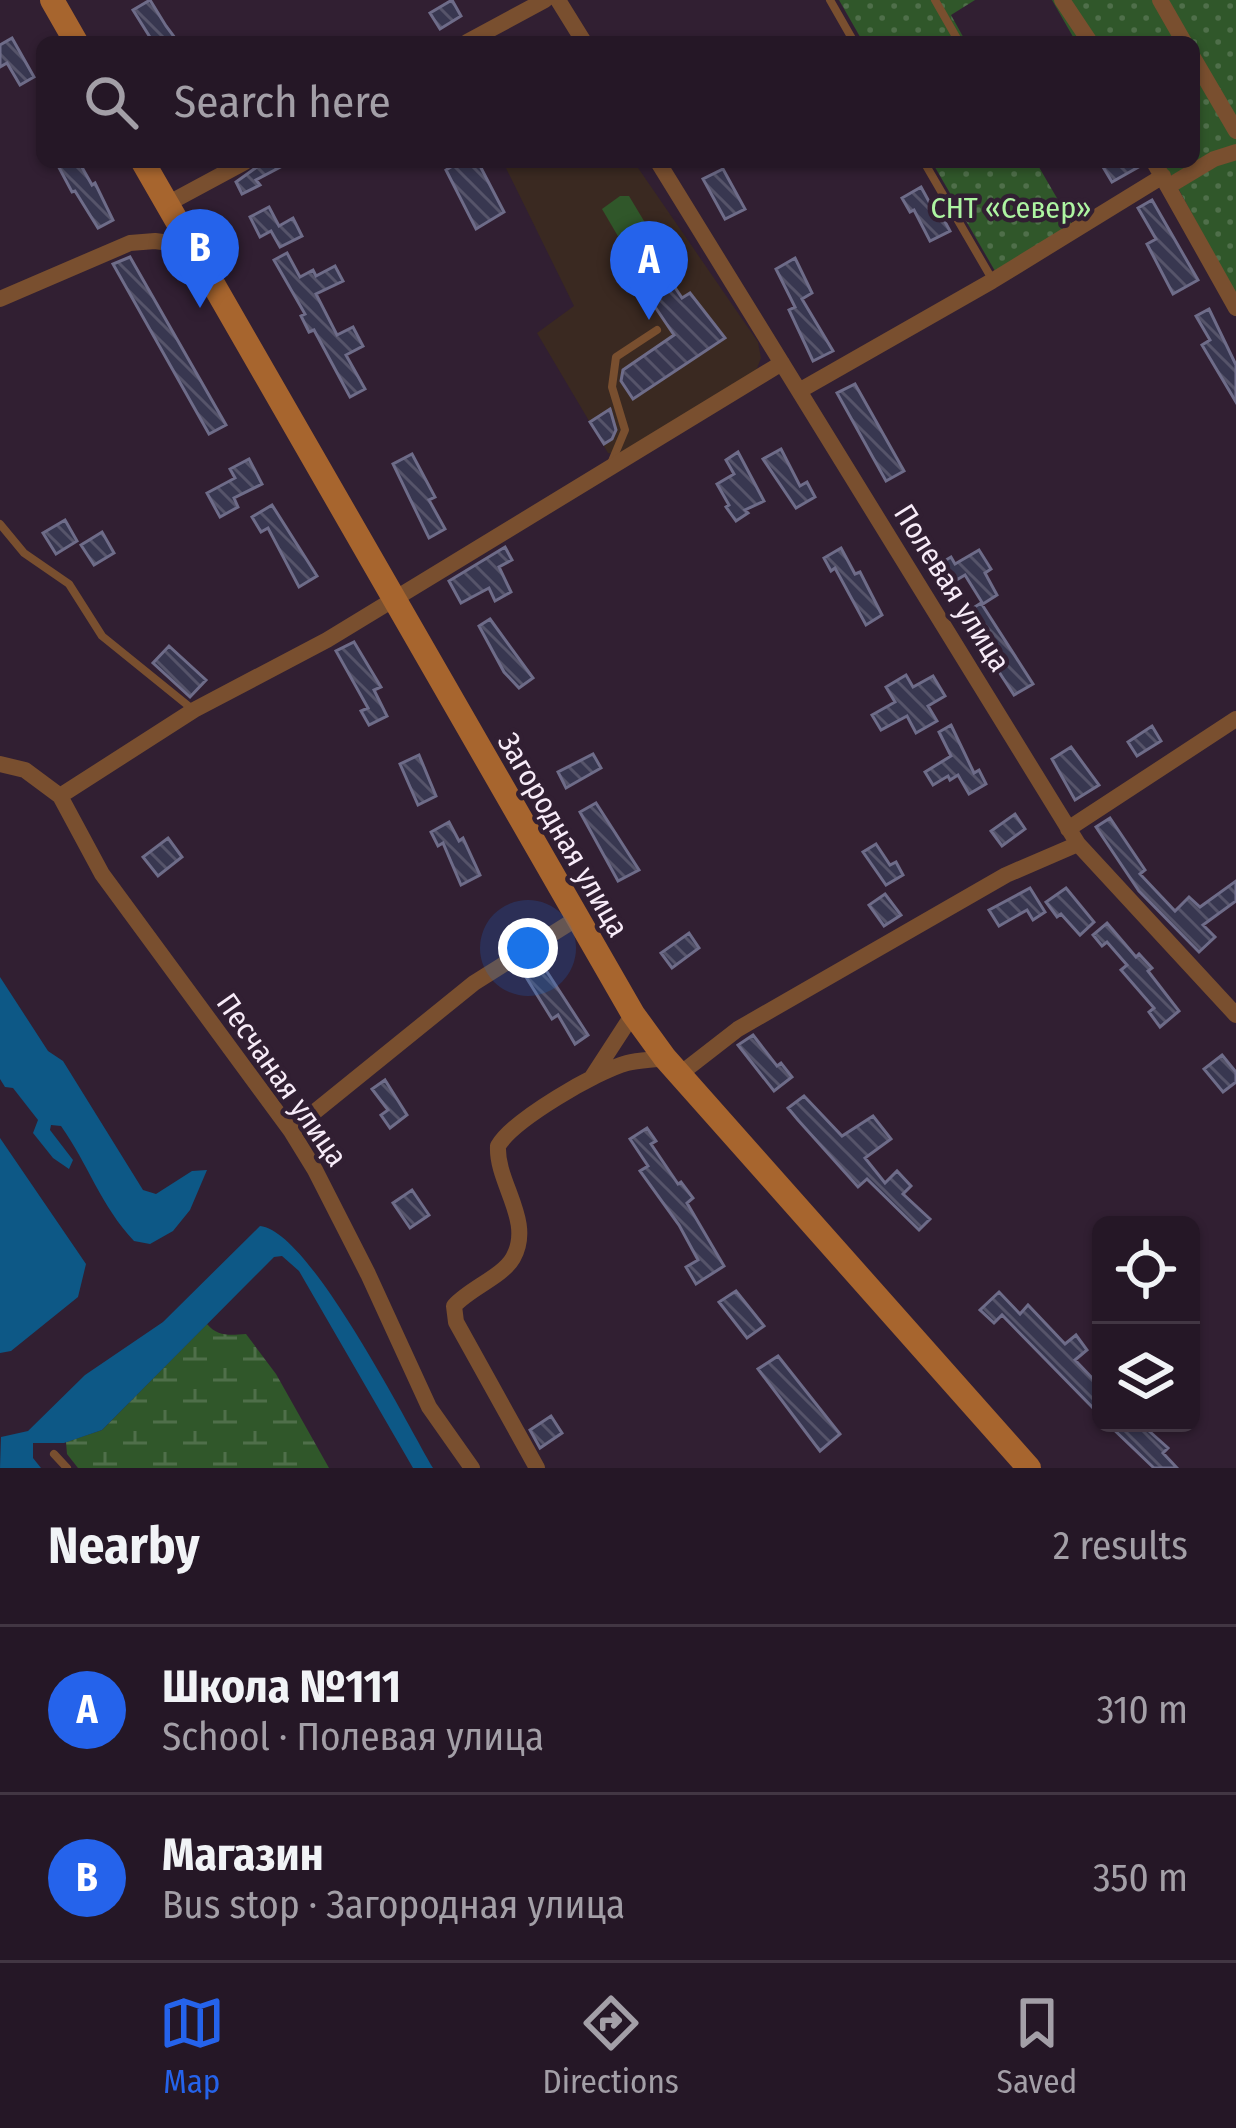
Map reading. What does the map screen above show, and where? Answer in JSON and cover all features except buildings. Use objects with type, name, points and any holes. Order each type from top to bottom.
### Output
[{"type":"street","points":[[52,0],[73,36]]},
{"type":"street","points":[[495,36],[545,0]]},
{"type":"street","points":[[558,0],[580,36]]},
{"type":"street","points":[[1062,0],[1086,36]]},
{"type":"street","points":[[1160,0],[1181,36]]},
{"type":"street","points":[[1200,69],[1236,131]]},
{"type":"street","points":[[1200,163],[1236,152]]},
{"type":"street","name":"Загородная улица","points":[[146,168],[633,1014],[673,1066],[1029,1468]]},
{"type":"street","points":[[167,204],[234,168]]},
{"type":"street","name":"Полевая улица","points":[[662,168],[1073,836],[1236,1015]]},
{"type":"street","points":[[799,391],[1162,175],[1236,308]]},
{"type":"street","points":[[0,299],[130,243],[192,246]]},
{"type":"street","points":[[0,764],[25,770],[60,796],[194,710],[394,599],[782,363]]},
{"type":"street","points":[[537,1468],[456,1322],[454,1306],[512,1260],[518,1221],[497,1157],[503,1137],[591,1078],[626,1063],[673,1066],[738,1029],[1073,836],[1236,718]]},
{"type":"street","name":"Песчаная улица","points":[[60,796],[102,874],[316,1170],[429,1407],[472,1468]]},
{"type":"street","points":[[291,1131],[474,983],[576,919]]},
{"type":"street","points":[[591,1078],[633,1014]]},
{"type":"lane","points":[[830,0],[851,36]]},
{"type":"lane","points":[[935,0],[956,36]]},
{"type":"lane","points":[[927,168],[992,280]]},
{"type":"lane","points":[[610,468],[625,430],[612,388],[616,358],[657,330]]},
{"type":"lane","points":[[0,524],[24,553],[69,584],[103,636],[194,710]]},
{"type":"lane","points":[[54,1454],[67,1468]]},
{"type":"shaded area","points":[[506,168],[638,168],[758,342],[761,358],[756,371],[619,455],[608,453],[537,333],[574,306]]},
{"type":"green space","points":[[839,0],[975,0],[951,15],[963,36],[860,36]]},
{"type":"green space","name":"СНТ «Север»","points":[[1052,0],[1236,0],[1236,296],[1170,173],[1159,168],[1200,168],[1200,36],[1073,36]]},
{"type":"green space","name":"СНТ «Север»","points":[[935,168],[1039,168],[1072,224],[995,271]]},
{"type":"green space","points":[[620,196],[629,196],[656,241],[638,257],[629,255],[602,209]]},
{"type":"green space","points":[[207,1324],[220,1333],[246,1334],[276,1374],[329,1468],[78,1468],[67,1454],[66,1442],[102,1430]]},
{"type":"water","points":[[0,977],[48,1051],[63,1061],[143,1190],[156,1194],[192,1171],[207,1170],[190,1210],[173,1231],[150,1244],[134,1241],[112,1214],[61,1126],[51,1125],[50,1130],[73,1160],[69,1169],[33,1133],[38,1120],[0,1079]]},
{"type":"water","points":[[0,1138],[86,1264],[78,1297],[11,1351],[0,1353]]},
{"type":"water","points":[[260,1226],[280,1236],[329,1292],[433,1468],[413,1468],[299,1271],[282,1256],[274,1257],[102,1430],[64,1443],[33,1443],[33,1458],[41,1468],[0,1468],[1,1437],[28,1431],[85,1375],[163,1322]]},
{"type":"place","name":"Магазин","points":[[200,308]]},
{"type":"place","name":"Школа №111","points":[[649,320]]}]
